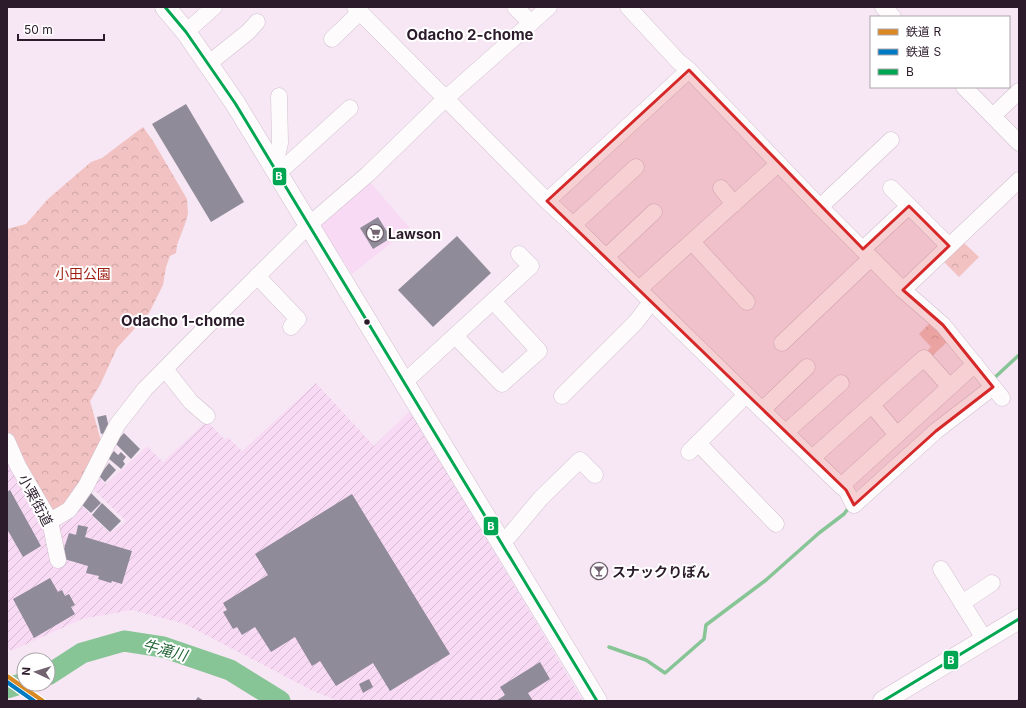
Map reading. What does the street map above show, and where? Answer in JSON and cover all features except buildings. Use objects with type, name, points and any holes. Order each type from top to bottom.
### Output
[{"type":"main road","points":[[165,7],[186,32],[235,103],[310,224],[597,701]]},
{"type":"main road","points":[[890,699],[1019,619]]},
{"type":"street","points":[[186,32],[214,7]]},
{"type":"street","points":[[515,7],[531,23]]},
{"type":"street","points":[[50,521],[69,510],[86,486],[117,425],[145,390],[165,369],[310,224],[368,174],[445,99],[549,7]]},
{"type":"street","points":[[332,39],[358,10],[547,201],[841,486],[854,505],[993,387],[943,325],[903,290],[820,207],[628,7]]},
{"type":"street","points":[[883,7],[892,16]]},
{"type":"street","points":[[208,64],[248,32],[257,22]]},
{"type":"street","points":[[547,201],[689,70]]},
{"type":"street","points":[[965,88],[1019,143]]},
{"type":"street","points":[[993,116],[1019,91]]},
{"type":"street","points":[[279,96],[280,143],[274,166],[286,166],[331,134],[350,108]]},
{"type":"street","points":[[820,207],[853,168],[891,140]]},
{"type":"street","points":[[639,289],[778,164]]},
{"type":"street","points":[[573,225],[621,189],[636,167]]},
{"type":"street","points":[[903,290],[1019,180]]},
{"type":"street","points":[[721,188],[734,204]]},
{"type":"street","points":[[891,188],[949,246]]},
{"type":"street","points":[[782,343],[801,334],[839,297],[867,254],[909,206]]},
{"type":"street","points":[[606,257],[654,212]]},
{"type":"street","points":[[692,242],[726,287],[748,302]]},
{"type":"street","points":[[404,381],[531,266],[519,254]]},
{"type":"street","points":[[257,276],[298,319],[290,328]]},
{"type":"street","points":[[455,336],[502,384],[539,351],[493,301]]},
{"type":"street","points":[[562,396],[636,322],[651,302]]},
{"type":"street","points":[[812,458],[924,358],[950,387]]},
{"type":"street","points":[[841,486],[975,364]]},
{"type":"street","points":[[762,410],[807,367]]},
{"type":"street","points":[[165,369],[191,402],[207,416]]},
{"type":"street","points":[[786,432],[841,383]]},
{"type":"street","points":[[746,395],[693,448],[760,517],[776,524]]},
{"type":"street","points":[[872,405],[897,435]]},
{"type":"street","name":"小栗街道","points":[[7,441],[18,466],[50,521],[58,560]]},
{"type":"street","points":[[501,541],[509,536],[537,495],[580,460],[595,475]]},
{"type":"street","points":[[941,569],[985,640]]},
{"type":"street","points":[[962,603],[992,582]]},
{"type":"highlighted area","points":[[689,70],[863,249],[909,206],[949,246],[903,290],[943,325],[993,387],[936,431],[854,505],[846,490],[547,201]]},
{"type":"shaded area","points":[[369,181],[410,228],[352,274],[321,227],[322,221]]},
{"type":"shaded area","points":[[316,383],[374,446],[410,411],[583,701],[338,701],[313,691],[185,624],[132,610],[82,619],[11,651],[7,648],[7,454],[79,503],[110,533],[126,521],[90,486],[96,474],[106,484],[147,446],[163,462],[207,421],[225,440],[228,437],[242,451]]},
{"type":"green space","name":"小田公園","points":[[143,127],[153,141],[187,199],[188,214],[177,245],[176,253],[170,256],[166,267],[163,285],[149,313],[117,348],[100,385],[90,401],[102,445],[73,497],[54,514],[11,443],[7,433],[7,229],[26,224],[48,199],[91,162],[102,158]]},
{"type":"green space","points":[[961,240],[979,257],[959,277],[942,260]]},
{"type":"green space","points":[[932,321],[949,340],[930,358],[925,353],[931,347],[919,334]]},
{"type":"waterway","points":[[992,380],[1019,355]]},
{"type":"waterway","points":[[609,647],[646,660],[665,673],[704,639],[706,625],[766,580],[819,533],[844,514],[850,506]]},
{"type":"waterway","name":"牛滝川","points":[[56,670],[82,653],[124,641],[163,647],[230,670],[280,701]]},
{"type":"waterway","name":"牛滝川","points":[[7,688],[16,685]]},
{"type":"rail line","name":"R","points":[[7,676],[43,701]]},
{"type":"rail line","name":"S","points":[[7,682],[34,701]]},
{"type":"transit line","name":"B","points":[[165,7],[186,32],[235,103],[597,701]]},
{"type":"transit line","name":"B","points":[[883,701],[1019,619]]},
{"type":"place","name":"Lawson","points":[[375,233]]},
{"type":"place","name":"スナックりぼん","points":[[599,571]]},
{"type":"district","name":"Odacho 2-chome","points":[[470,34]]},
{"type":"district","name":"Odacho 1-chome","points":[[183,320]]}]
